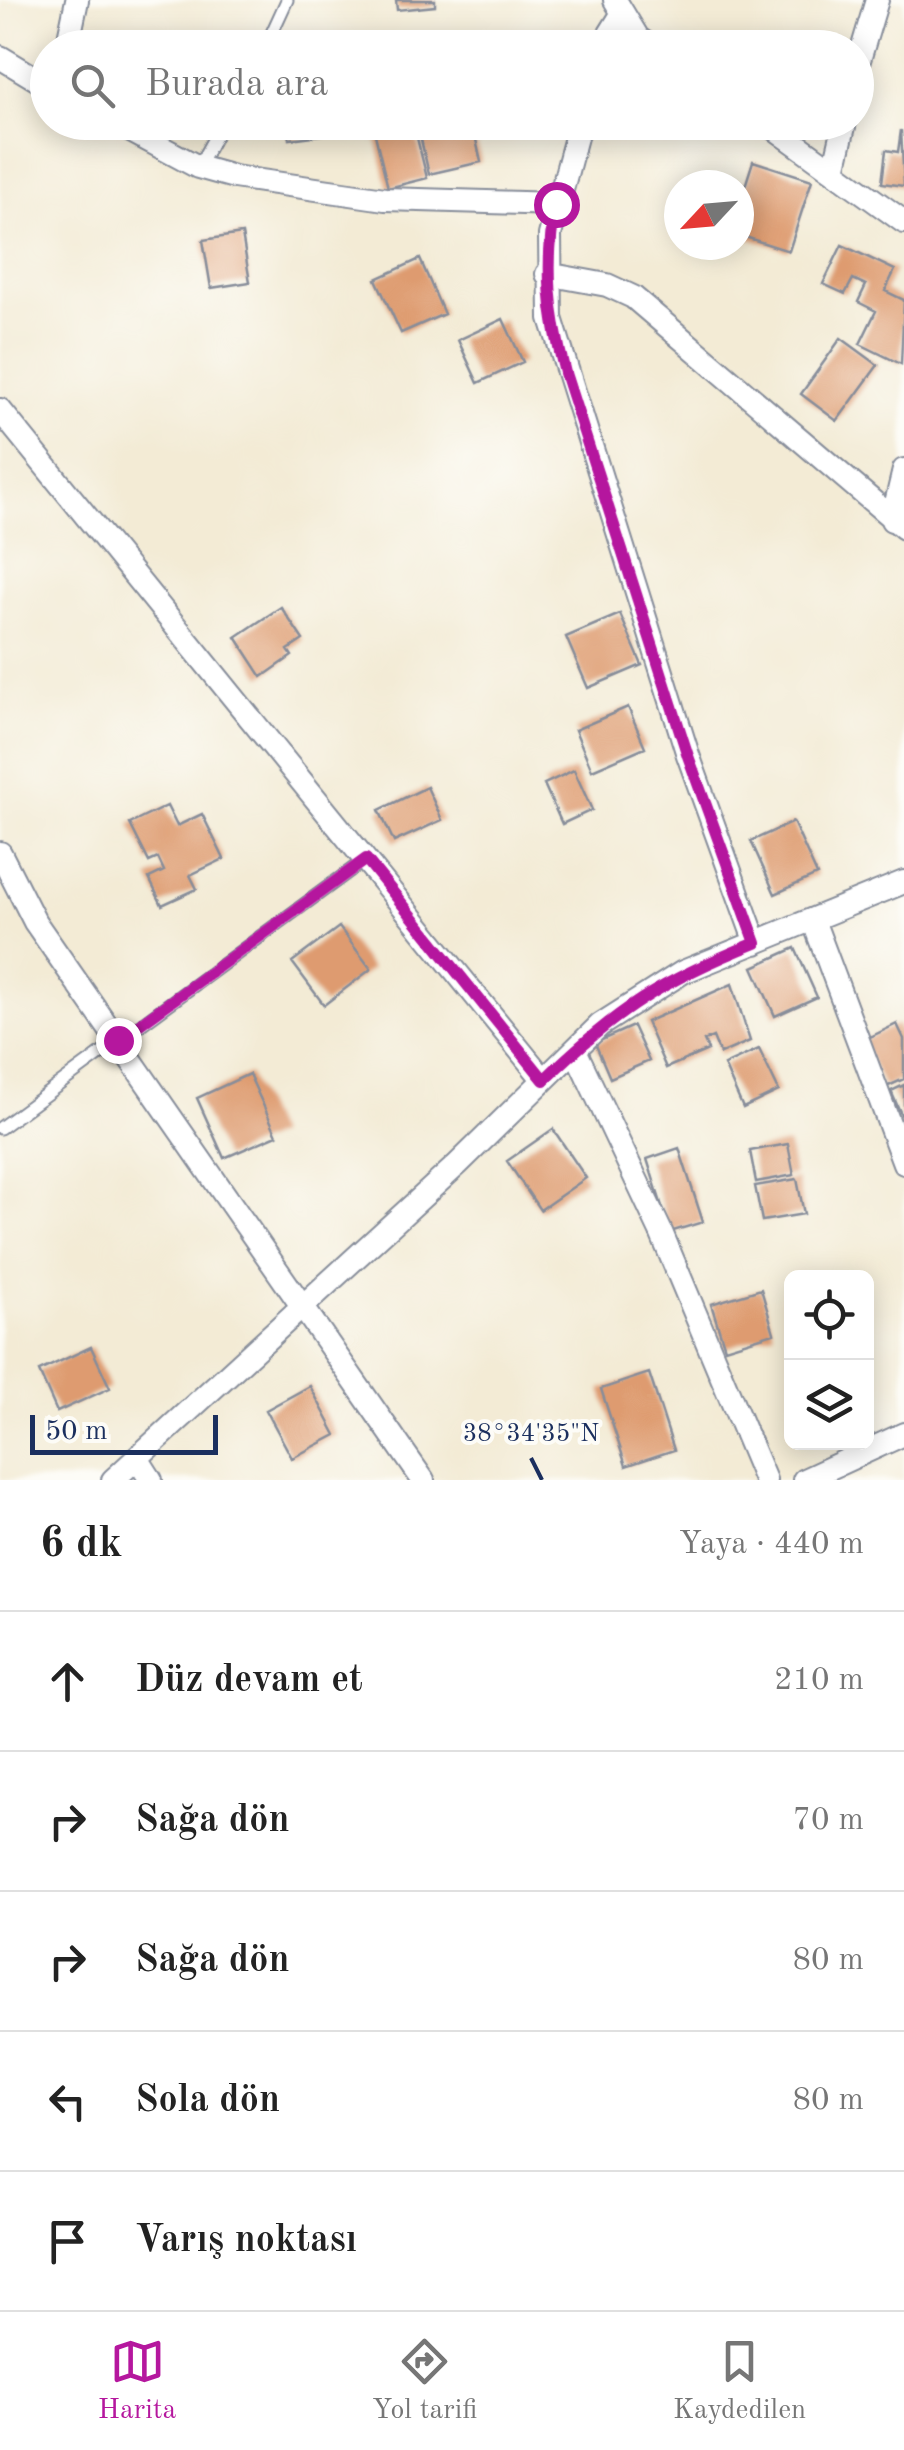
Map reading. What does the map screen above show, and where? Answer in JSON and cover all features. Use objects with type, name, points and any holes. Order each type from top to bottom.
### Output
[{"type":"street","points":[[70,30],[76,0]]},
{"type":"street","points":[[868,30],[877,0]]},
{"type":"street","points":[[618,8],[633,30]]},
{"type":"street","points":[[0,58],[30,76]]},
{"type":"street","points":[[148,140],[198,167],[385,199],[556,204]]},
{"type":"street","points":[[575,140],[556,204],[547,274],[551,318],[565,373],[688,756],[756,943]]},
{"type":"street","points":[[792,140],[904,222]]},
{"type":"street","points":[[834,170],[841,140]]},
{"type":"street","points":[[547,274],[594,282],[633,297],[898,524]]},
{"type":"street","points":[[0,410],[544,1080]]},
{"type":"street","points":[[898,524],[904,470]]},
{"type":"street","points":[[2,861],[35,922],[423,1480]]},
{"type":"street","points":[[113,1480],[600,1025],[683,972],[904,882]]},
{"type":"street","points":[[813,920],[904,1164]]},
{"type":"street","points":[[575,1050],[661,1232],[765,1480]]},
{"type":"street","points":[[804,1480],[904,1434]]},
{"type":"street","points":[[137,1458],[151,1480]]},
{"type":"lane","points":[[273,30],[286,0]]},
{"type":"lane","points":[[198,167],[213,140]]},
{"type":"lane","points":[[0,1128],[366,859]]},
{"type":"building","points":[[396,0],[435,0],[435,6],[397,10]]},
{"type":"building","points":[[901,130],[904,186],[882,183],[886,150],[898,152]]},
{"type":"building","points":[[376,140],[418,140],[427,178],[388,188]]},
{"type":"building","points":[[421,140],[476,140],[481,162],[429,174]]},
{"type":"building","points":[[753,161],[812,180],[789,251],[754,240],[754,170],[750,170]]},
{"type":"building","points":[[242,234],[250,282],[211,288],[203,240]]},
{"type":"building","points":[[842,245],[895,270],[885,291],[904,300],[901,364],[860,344],[876,311],[858,302],[866,285],[853,279],[845,294],[823,284]]},
{"type":"building","points":[[420,259],[444,314],[401,333],[376,279]]},
{"type":"building","points":[[503,319],[523,362],[478,383],[458,340]]},
{"type":"building","points":[[841,338],[878,365],[837,421],[801,394]]},
{"type":"building","points":[[281,607],[303,640],[288,650],[292,656],[262,677],[236,637]]},
{"type":"building","points":[[620,614],[642,665],[588,688],[566,637]]},
{"type":"building","points":[[628,707],[645,747],[592,770],[575,730]]},
{"type":"building","points":[[574,770],[592,810],[562,824],[544,784]]},
{"type":"building","points":[[427,787],[442,820],[394,842],[379,810]]},
{"type":"building","points":[[167,806],[177,826],[202,814],[224,859],[190,875],[197,889],[162,905],[149,878],[164,871],[158,858],[149,862],[130,824]]},
{"type":"building","points":[[793,822],[817,875],[775,894],[751,841]]},
{"type":"building","points":[[339,927],[371,969],[324,1005],[292,962]]},
{"type":"building","points":[[795,948],[817,997],[775,1016],[753,967]]},
{"type":"building","points":[[732,984],[750,1041],[720,1054],[713,1037],[704,1041],[708,1050],[666,1068],[646,1022]]},
{"type":"building","points":[[897,1024],[904,1039],[904,1079],[884,1088],[862,1041]]},
{"type":"building","points":[[633,1026],[649,1061],[610,1078],[595,1043]]},
{"type":"building","points":[[759,1049],[779,1091],[743,1108],[724,1065]]},
{"type":"building","points":[[249,1074],[277,1135],[224,1158],[197,1098]]},
{"type":"building","points":[[904,1085],[904,1121],[891,1091]]},
{"type":"building","points":[[553,1129],[586,1178],[540,1210],[507,1161]]},
{"type":"building","points":[[788,1144],[794,1175],[756,1182],[750,1151]]},
{"type":"building","points":[[679,1148],[703,1222],[670,1232],[647,1159]]},
{"type":"building","points":[[797,1179],[804,1214],[762,1221],[755,1186]]},
{"type":"building","points":[[761,1289],[774,1333],[725,1348],[711,1304]]},
{"type":"building","points":[[91,1347],[110,1388],[57,1412],[39,1371]]},
{"type":"building","points":[[649,1373],[674,1450],[626,1466],[601,1389]]},
{"type":"building","points":[[310,1386],[336,1435],[292,1458],[266,1410]]},
{"type":"route","points":[[118,1040],[366,859],[544,1080],[600,1025],[683,972],[756,943],[688,756],[565,373],[551,318],[547,274],[556,204]]}]
